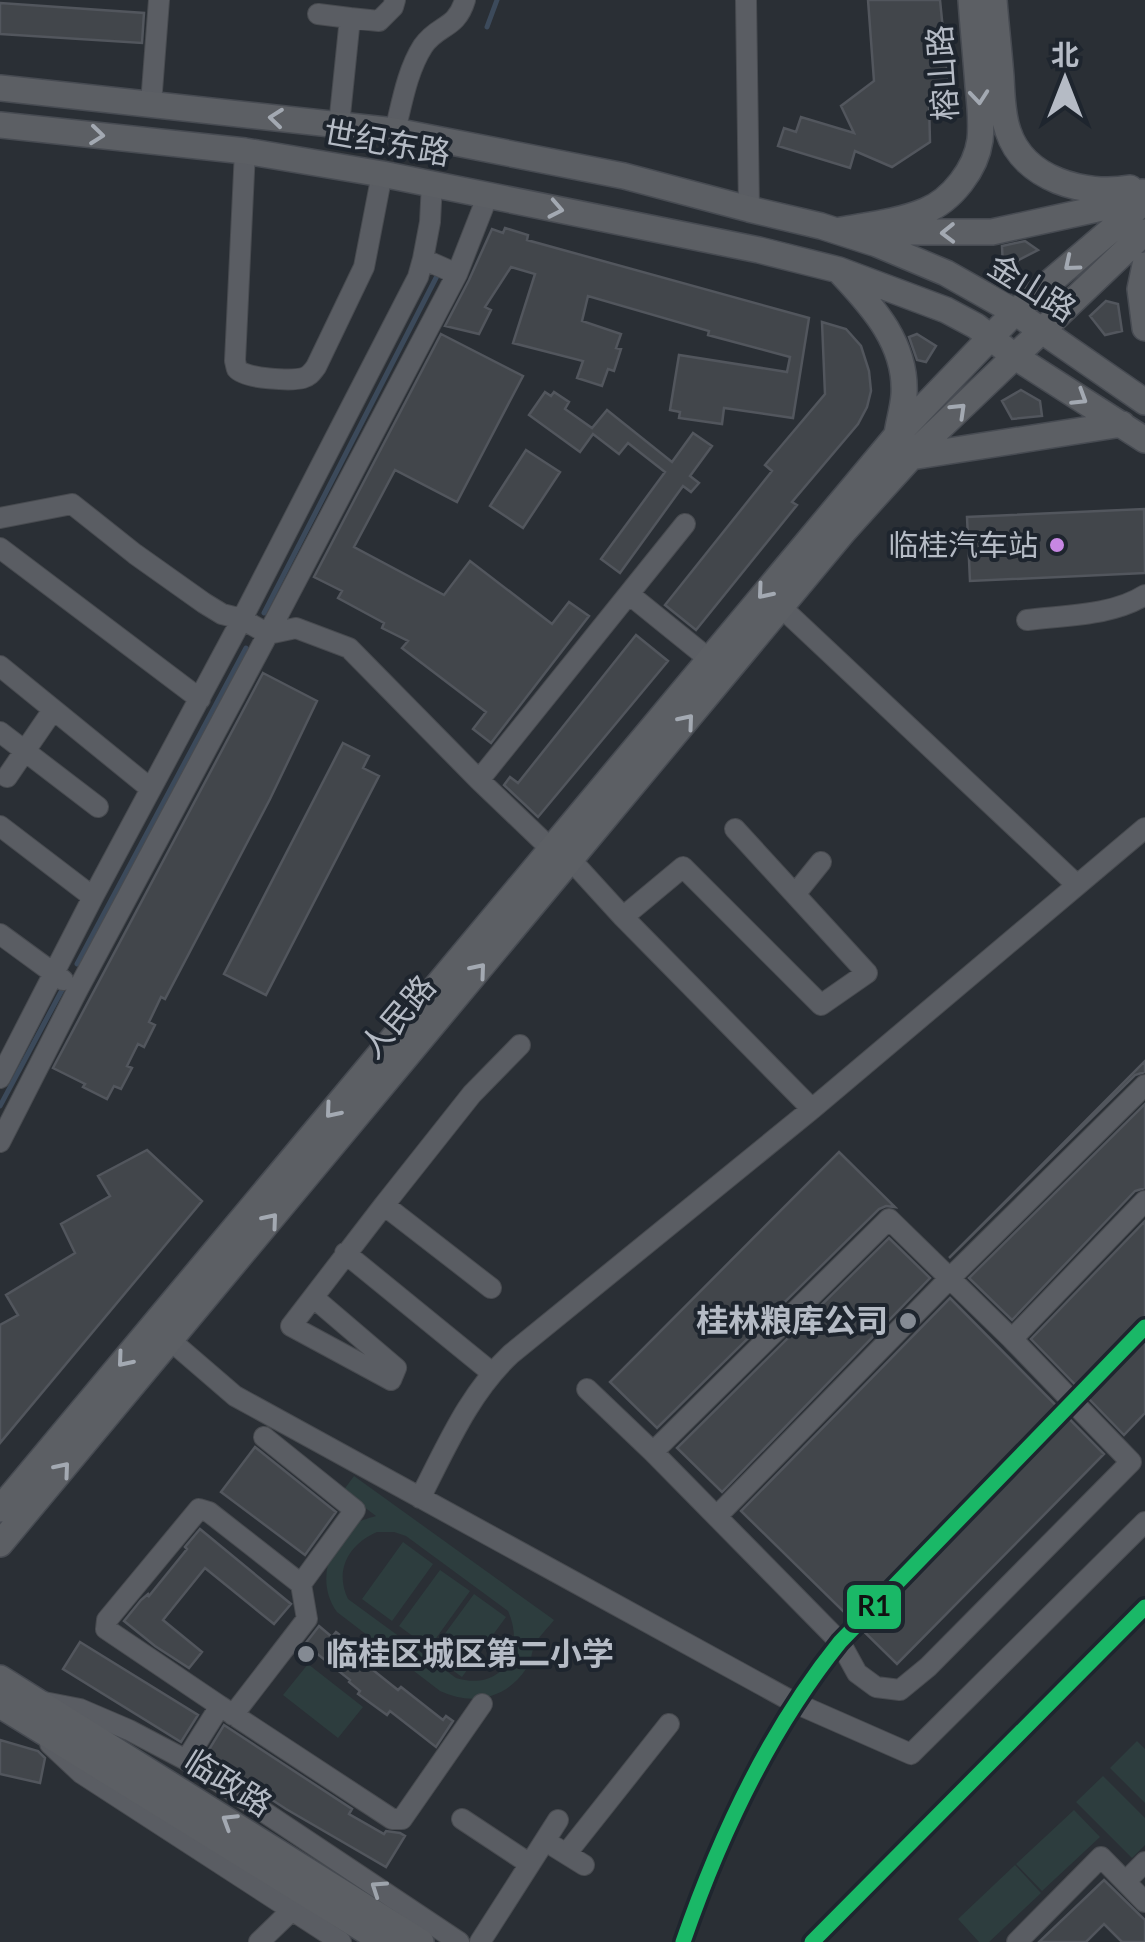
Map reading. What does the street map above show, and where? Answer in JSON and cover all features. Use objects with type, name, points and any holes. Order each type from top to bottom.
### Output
[{"type":"main road","name":"榕山路","points":[[838,230],[897,220],[928,210],[944,199],[968,172],[980,141],[981,120],[971,0]]},
{"type":"main road","name":"榕山路","points":[[994,0],[1004,114],[1008,134],[1018,151],[1048,177],[1084,190],[1145,188]]},
{"type":"main road","name":"世纪东路","points":[[0,88],[396,131],[624,176],[838,230]]},
{"type":"main road","name":"世纪东路","points":[[0,124],[246,151],[382,174],[759,250],[839,270]]},
{"type":"main road","points":[[838,230],[992,232],[1111,206],[1145,188]]},
{"type":"main road","points":[[835,524],[897,434],[1015,312],[1145,201]]},
{"type":"main road","name":"金山路","points":[[838,230],[946,273],[1015,312],[1145,402]]},
{"type":"main road","points":[[835,524],[911,457],[1145,232]]},
{"type":"main road","points":[[1145,265],[1140,288],[1145,328]]},
{"type":"main road","points":[[839,270],[870,305],[896,348],[904,394],[897,434]]},
{"type":"main road","name":"金山路","points":[[839,270],[946,310],[1145,440]]},
{"type":"main road","points":[[911,457],[1122,424]]},
{"type":"main road","name":"人民路","points":[[0,1509],[561,854],[781,607],[835,524]]},
{"type":"main road","name":"人民路","points":[[0,1544],[170,1340],[561,854],[709,659],[835,524]]},
{"type":"main road","name":"临政路","points":[[0,1678],[402,1938]]},
{"type":"main road","name":"临政路","points":[[7,1709],[402,1938]]},
{"type":"street","points":[[151,104],[158,0]]},
{"type":"street","points":[[318,14],[379,21],[393,8],[395,0]]},
{"type":"street","points":[[396,131],[407,82],[422,48],[437,31],[456,20],[465,0]]},
{"type":"street","points":[[746,0],[748,210]]},
{"type":"street","points":[[339,125],[350,18]]},
{"type":"street","points":[[246,151],[235,361],[242,373],[257,377],[300,378],[316,367],[364,267],[382,174]]},
{"type":"street","points":[[0,1078],[7,1046],[55,974],[418,277],[430,222],[432,183]]},
{"type":"street","points":[[0,1142],[456,274],[488,195]]},
{"type":"street","points":[[423,259],[456,274]]},
{"type":"street","points":[[0,518],[72,504],[222,614],[268,634],[296,628],[349,648],[479,780],[561,854],[812,1109]]},
{"type":"street","points":[[479,780],[686,524]]},
{"type":"street","points":[[0,548],[200,699]]},
{"type":"street","points":[[630,595],[709,659]]},
{"type":"street","points":[[1026,620],[1109,609],[1145,595]]},
{"type":"street","points":[[781,607],[1078,885]]},
{"type":"street","points":[[0,666],[151,788]]},
{"type":"street","points":[[6,777],[53,710]]},
{"type":"street","points":[[0,732],[98,807]]},
{"type":"street","points":[[0,826],[93,897]]},
{"type":"street","points":[[420,1498],[491,1372],[812,1109],[1145,828]]},
{"type":"street","points":[[624,917],[683,867],[821,1005],[867,973],[734,829]]},
{"type":"street","points":[[796,893],[821,862]]},
{"type":"street","points":[[0,934],[77,991]]},
{"type":"street","points":[[314,1298],[396,1368],[391,1380],[291,1326],[472,1094],[520,1045]]},
{"type":"street","points":[[717,1516],[948,1279],[1145,1085]]},
{"type":"street","points":[[1012,1339],[1145,1201]]},
{"type":"street","points":[[384,1205],[491,1288]]},
{"type":"street","points":[[587,1389],[840,1642],[858,1672],[876,1688],[900,1690],[928,1668],[1138,1455],[889,1220],[652,1452]]},
{"type":"street","points":[[346,1253],[491,1372]]},
{"type":"street","points":[[170,1340],[235,1396],[795,1703],[912,1754],[1145,1522]]},
{"type":"street","points":[[264,1437],[354,1510],[300,1584]]},
{"type":"street","points":[[186,1760],[226,1710],[307,1620],[300,1584],[209,1512],[199,1509],[107,1620],[106,1629],[226,1710],[392,1818],[402,1820],[482,1704]]},
{"type":"street","points":[[38,1700],[80,1709],[186,1760],[460,1942]]},
{"type":"street","points":[[7,1709],[81,1772],[341,1942]]},
{"type":"street","points":[[545,1840],[575,1860],[668,1724]]},
{"type":"street","points":[[462,1820],[530,1864]]},
{"type":"street","points":[[480,1942],[558,1820]]},
{"type":"street","points":[[1016,1942],[1101,1857],[1145,1902]]},
{"type":"street","points":[[1126,1881],[1145,1862]]},
{"type":"street","points":[[259,1942],[292,1910]]},
{"type":"shaded area","points":[[354,1476],[554,1620],[536,1643],[529,1663],[509,1687],[476,1699],[440,1691],[337,1612],[326,1580],[334,1548],[350,1527],[376,1516],[343,1491]],"holes":[[[377,1532],[406,1536],[508,1611],[513,1626],[512,1653],[497,1674],[472,1681],[456,1678],[348,1599],[343,1578],[352,1551]]]},
{"type":"shaded area","points":[[403,1542],[433,1564],[392,1621],[362,1599]]},
{"type":"shaded area","points":[[440,1570],[470,1591],[429,1648],[399,1626]]},
{"type":"shaded area","points":[[474,1594],[506,1617],[462,1677],[430,1654]]},
{"type":"shaded area","points":[[308,1664],[363,1707],[338,1738],[283,1695]]},
{"type":"shaded area","points":[[1137,1741],[1145,1749],[1145,1803],[1110,1768]]},
{"type":"shaded area","points":[[1103,1776],[1145,1818],[1145,1845],[1132,1858],[1076,1802]]},
{"type":"shaded area","points":[[1074,1810],[1100,1837],[1042,1891],[1016,1864]]},
{"type":"shaded area","points":[[1015,1865],[1041,1893],[989,1942],[979,1942],[958,1919]]},
{"type":"building","points":[[868,0],[940,0],[950,100],[929,102],[930,142],[892,167],[855,151],[850,168],[778,146],[784,128],[796,132],[801,117],[854,133],[841,106],[874,81]]},
{"type":"building","points":[[0,3],[144,13],[142,43],[0,34]]},
{"type":"building","points":[[505,228],[528,235],[527,240],[809,318],[793,418],[724,408],[722,424],[679,418],[680,412],[670,410],[679,355],[787,372],[790,357],[588,296],[582,321],[621,334],[616,348],[621,349],[614,371],[608,369],[602,386],[577,378],[583,361],[513,343],[535,274],[511,267],[485,307],[491,310],[479,334],[445,326],[492,229],[503,233]]},
{"type":"building","points":[[1025,241],[1038,250],[1003,268],[1002,246]]},
{"type":"building","points":[[1106,301],[1118,304],[1122,331],[1105,335],[1090,316]]},
{"type":"building","points":[[822,322],[846,329],[861,346],[871,391],[867,407],[858,424],[792,502],[797,505],[696,630],[665,605],[772,471],[765,465],[825,394]]},
{"type":"building","points":[[441,334],[523,376],[457,502],[395,470],[354,547],[444,595],[470,561],[552,624],[569,602],[589,616],[491,743],[473,729],[486,712],[402,648],[408,641],[338,598],[342,591],[314,577]]},
{"type":"building","points":[[917,334],[936,346],[926,362],[917,360],[909,337]]},
{"type":"building","points":[[1021,390],[1040,401],[1042,416],[1012,419],[1002,401]]},
{"type":"building","points":[[545,392],[551,396],[554,392],[569,402],[565,409],[592,428],[607,410],[672,462],[693,433],[712,446],[690,476],[699,483],[691,492],[683,486],[620,573],[601,559],[665,472],[628,443],[619,454],[593,434],[580,452],[529,415]]},
{"type":"building","points":[[526,450],[560,472],[523,528],[490,506]]},
{"type":"building","name":"临桂汽车站","points":[[1144,509],[1145,573],[970,581],[967,517]]},
{"type":"building","points":[[636,635],[668,661],[538,817],[504,785],[510,777],[518,783]]},
{"type":"building","points":[[263,673],[317,701],[165,999],[161,997],[149,1022],[155,1025],[144,1047],[138,1044],[121,1089],[114,1086],[107,1099],[53,1068]]},
{"type":"building","points":[[343,743],[369,756],[363,768],[379,776],[266,995],[224,974]]},
{"type":"building","points":[[1145,1061],[1145,1072],[1135,1075],[949,1258]]},
{"type":"building","points":[[1145,1104],[1145,1188],[1135,1191],[1012,1320],[969,1278]]},
{"type":"building","points":[[147,1150],[202,1201],[0,1443],[0,1325],[18,1315],[6,1295],[75,1253],[61,1224],[110,1196],[98,1176]]},
{"type":"building","points":[[839,1152],[895,1207],[879,1209],[657,1428],[610,1382]]},
{"type":"building","points":[[1145,1221],[1145,1413],[1124,1435],[1031,1339]]},
{"type":"building","points":[[889,1238],[930,1278],[722,1492],[677,1448]]},
{"type":"building","points":[[950,1298],[1104,1454],[897,1664],[741,1511]]},
{"type":"building","points":[[255,1447],[336,1512],[305,1555],[221,1492]]},
{"type":"building","points":[[200,1529],[291,1604],[274,1624],[205,1568],[163,1620],[202,1652],[189,1668],[124,1621],[149,1596]]},
{"type":"building","points":[[319,1626],[332,1637],[336,1632],[349,1642],[344,1647],[398,1690],[401,1687],[443,1720],[446,1716],[453,1721],[436,1747],[390,1711],[387,1715],[358,1694],[360,1691],[350,1680],[305,1644]]},
{"type":"building","points":[[80,1642],[198,1715],[181,1742],[63,1669]]},
{"type":"building","points":[[224,1725],[352,1809],[349,1814],[384,1834],[386,1831],[405,1836],[386,1867],[205,1756]]},
{"type":"building","points":[[0,1740],[38,1751],[45,1758],[40,1783],[0,1774]]},
{"type":"building","points":[[1104,1880],[1145,1920],[1145,1942],[1122,1942],[1104,1924],[1086,1942],[1039,1942]]},
{"type":"waterway","points":[[487,27],[497,0]]},
{"type":"waterway","points":[[264,613],[438,274]]},
{"type":"waterway","points":[[77,964],[246,648]]},
{"type":"waterway","points":[[0,1106],[62,990]]},
{"type":"transit line","name":"R1","points":[[683,1942],[730,1823],[769,1747],[814,1676],[840,1642],[1145,1327]]},
{"type":"transit line","name":"R1","points":[[812,1942],[1145,1607]]},
{"type":"place","name":"临桂汽车站","points":[[1057,545]]},
{"type":"place","name":"桂林粮库公司","points":[[908,1321]]},
{"type":"place","name":"临桂区城区第二小学","points":[[306,1654]]}]
